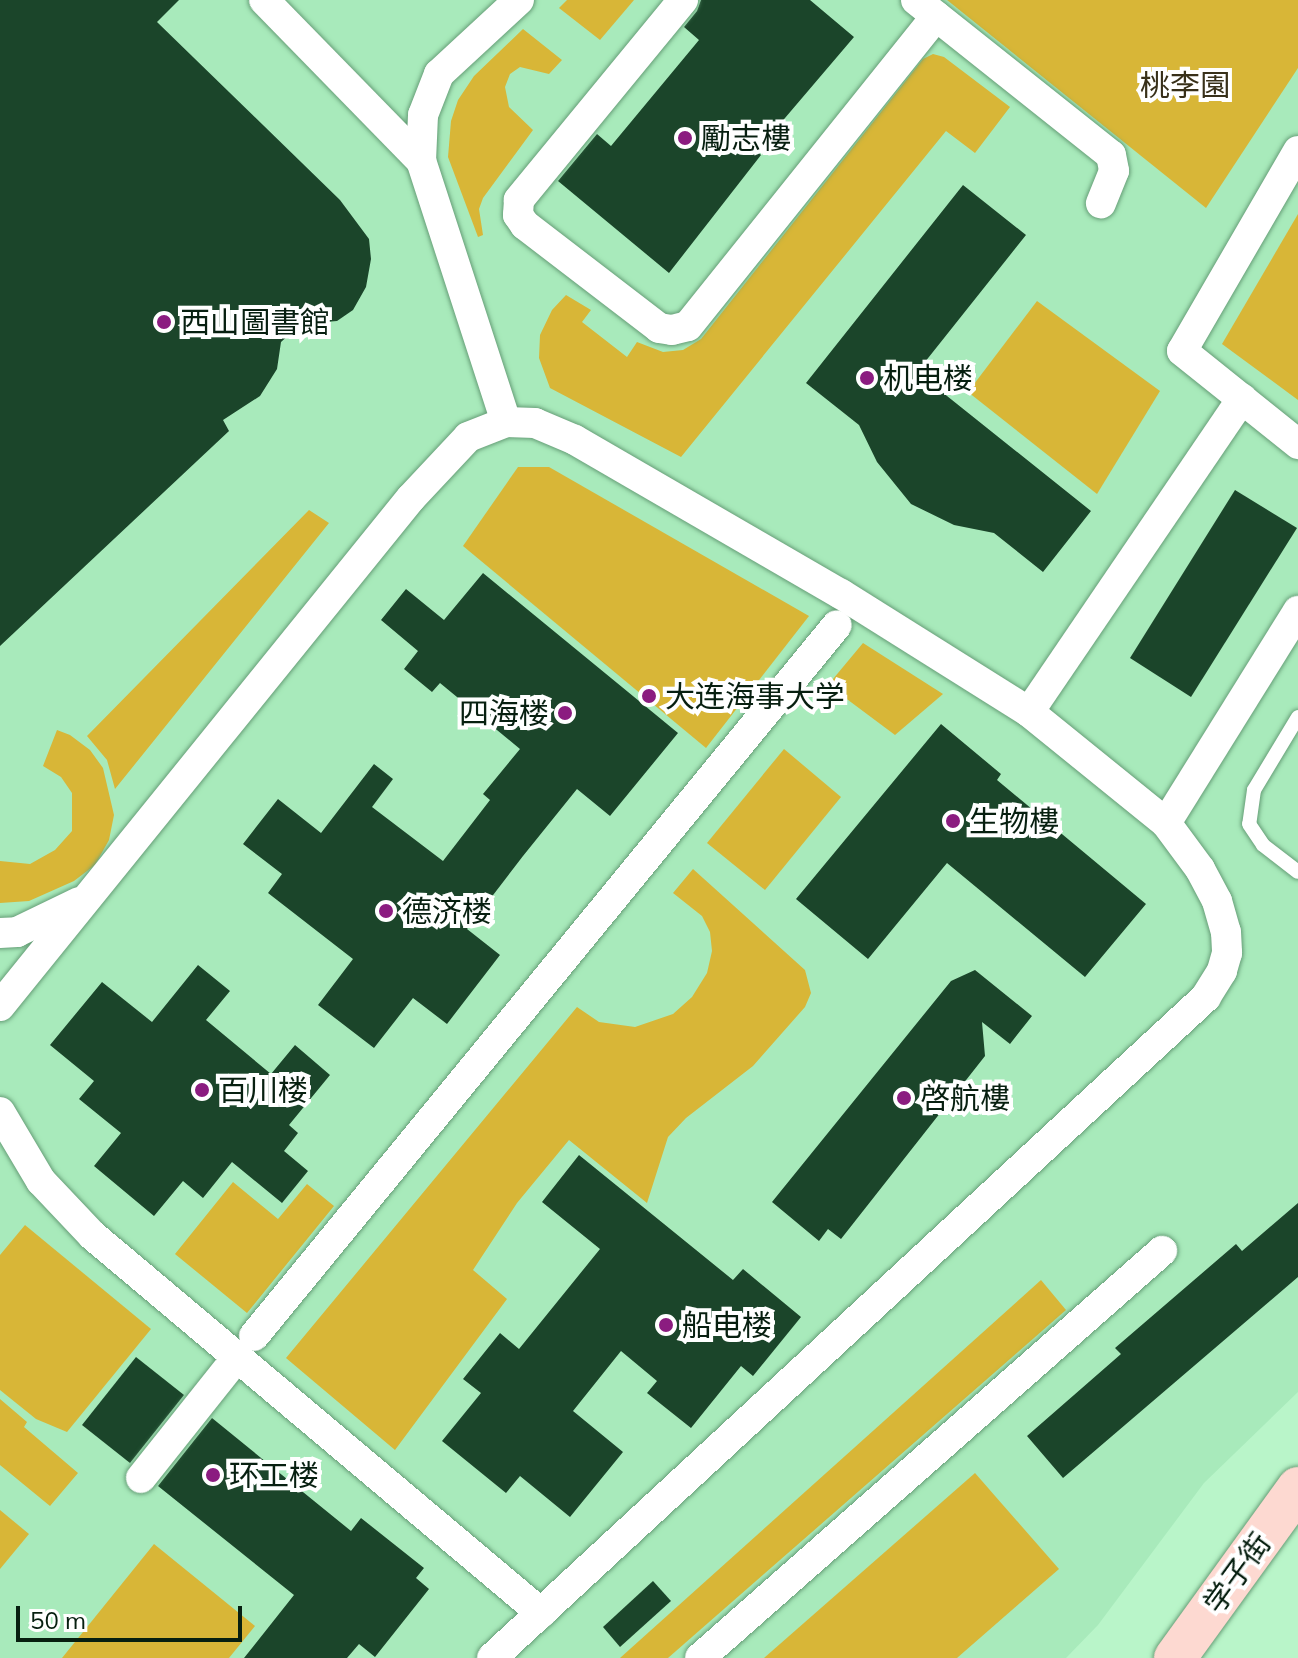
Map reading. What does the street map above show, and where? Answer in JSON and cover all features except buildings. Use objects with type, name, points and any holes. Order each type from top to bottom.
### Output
[{"type":"main road","name":"学子街","points":[[1175,1658],[1298,1488]]},
{"type":"main road","name":"学子街","points":[[1210,1658],[1298,1537]]},
{"type":"street","points":[[264,0],[421,161]]},
{"type":"street","points":[[506,422],[421,161],[423,115],[439,74],[519,0]]},
{"type":"street","points":[[683,0],[519,200],[518,215],[525,225],[659,328],[672,330],[688,326],[926,8],[1111,155],[1114,171],[1101,203]]},
{"type":"street","points":[[1298,151],[1182,351],[1298,444]]},
{"type":"street","points":[[1029,712],[1242,399]]},
{"type":"street","points":[[0,1006],[411,498],[468,437],[506,422],[535,423],[575,440],[841,594],[1029,712],[1166,823],[1200,869],[1217,901],[1226,932],[1227,953],[1222,971],[1206,997],[492,1658]]},
{"type":"street","points":[[1166,823],[1298,611]]},
{"type":"street","points":[[254,1336],[837,625]]},
{"type":"street","points":[[0,933],[17,932],[90,897]]},
{"type":"street","points":[[0,1112],[41,1181],[92,1235],[541,1613]]},
{"type":"street","points":[[700,1658],[1162,1251]]},
{"type":"street","points":[[141,1478],[227,1370]]},
{"type":"lane","points":[[1298,717],[1254,790],[1249,824],[1263,845],[1298,872]]},
{"type":"shaded area","name":"大连海事大学","points":[[0,0],[1298,0],[1298,1392],[1204,1483],[1098,1625],[1066,1658],[0,1658]]},
{"type":"green space","points":[[567,0],[634,0],[600,40],[559,8]]},
{"type":"green space","name":"桃李園","points":[[947,0],[1298,0],[1298,68],[1206,208]]},
{"type":"green space","points":[[523,29],[562,60],[549,74],[520,67],[510,74],[505,87],[509,107],[533,130],[483,198],[479,209],[483,235],[478,237],[448,157],[451,121],[458,100],[474,76]]},
{"type":"green space","points":[[933,54],[944,57],[1010,107],[975,153],[946,131],[681,457],[550,388],[539,358],[540,335],[552,310],[566,295],[591,310],[582,322],[627,357],[637,342],[663,352],[683,350],[701,339],[923,59]]},
{"type":"green space","points":[[1298,214],[1298,400],[1222,344]]},
{"type":"green space","points":[[1037,301],[1160,391],[1097,494],[968,392]]},
{"type":"green space","points":[[518,467],[549,467],[809,616],[706,748],[463,546]]},
{"type":"green space","points":[[309,510],[329,523],[115,789],[107,760],[87,736]]},
{"type":"green space","points":[[863,643],[943,694],[895,735],[828,685]]},
{"type":"green space","points":[[57,730],[70,735],[90,750],[103,768],[114,815],[109,840],[95,865],[74,881],[29,901],[0,903],[0,861],[30,864],[55,850],[72,831],[72,793],[61,777],[43,766]]},
{"type":"green space","points":[[784,749],[841,797],[765,890],[707,843]]},
{"type":"green space","points":[[693,869],[805,970],[811,993],[805,1007],[753,1066],[686,1118],[668,1137],[647,1203],[569,1140],[517,1203],[473,1270],[507,1299],[395,1450],[286,1358],[577,1007],[599,1022],[635,1027],[673,1014],[692,997],[707,973],[712,951],[710,932],[702,916],[673,893]]},
{"type":"green space","points":[[233,1182],[278,1219],[307,1184],[334,1206],[247,1313],[175,1254]]},
{"type":"green space","points":[[25,1225],[151,1329],[67,1432],[36,1419],[0,1390],[0,1255]]},
{"type":"green space","points":[[1041,1280],[1066,1310],[668,1658],[620,1658]]},
{"type":"green space","points":[[0,1399],[27,1422],[24,1427],[78,1473],[50,1506],[0,1465]]},
{"type":"green space","points":[[975,1473],[1059,1569],[957,1658],[764,1658]]},
{"type":"green space","points":[[0,1510],[29,1534],[0,1569]]},
{"type":"green space","points":[[154,1544],[255,1626],[229,1658],[62,1658]]},
{"type":"place","name":"勵志樓","points":[[685,138]]},
{"type":"place","name":"西山圖書館","points":[[164,322]]},
{"type":"place","name":"机电楼","points":[[867,378]]},
{"type":"place","name":"大连海事大学","points":[[649,696]]},
{"type":"place","name":"四海楼","points":[[565,713]]},
{"type":"place","name":"生物樓","points":[[953,821]]},
{"type":"place","name":"德济楼","points":[[386,911]]},
{"type":"place","name":"百川楼","points":[[202,1090]]},
{"type":"place","name":"啓航樓","points":[[904,1098]]},
{"type":"place","name":"船电楼","points":[[666,1325]]},
{"type":"place","name":"环工楼","points":[[213,1475]]}]
